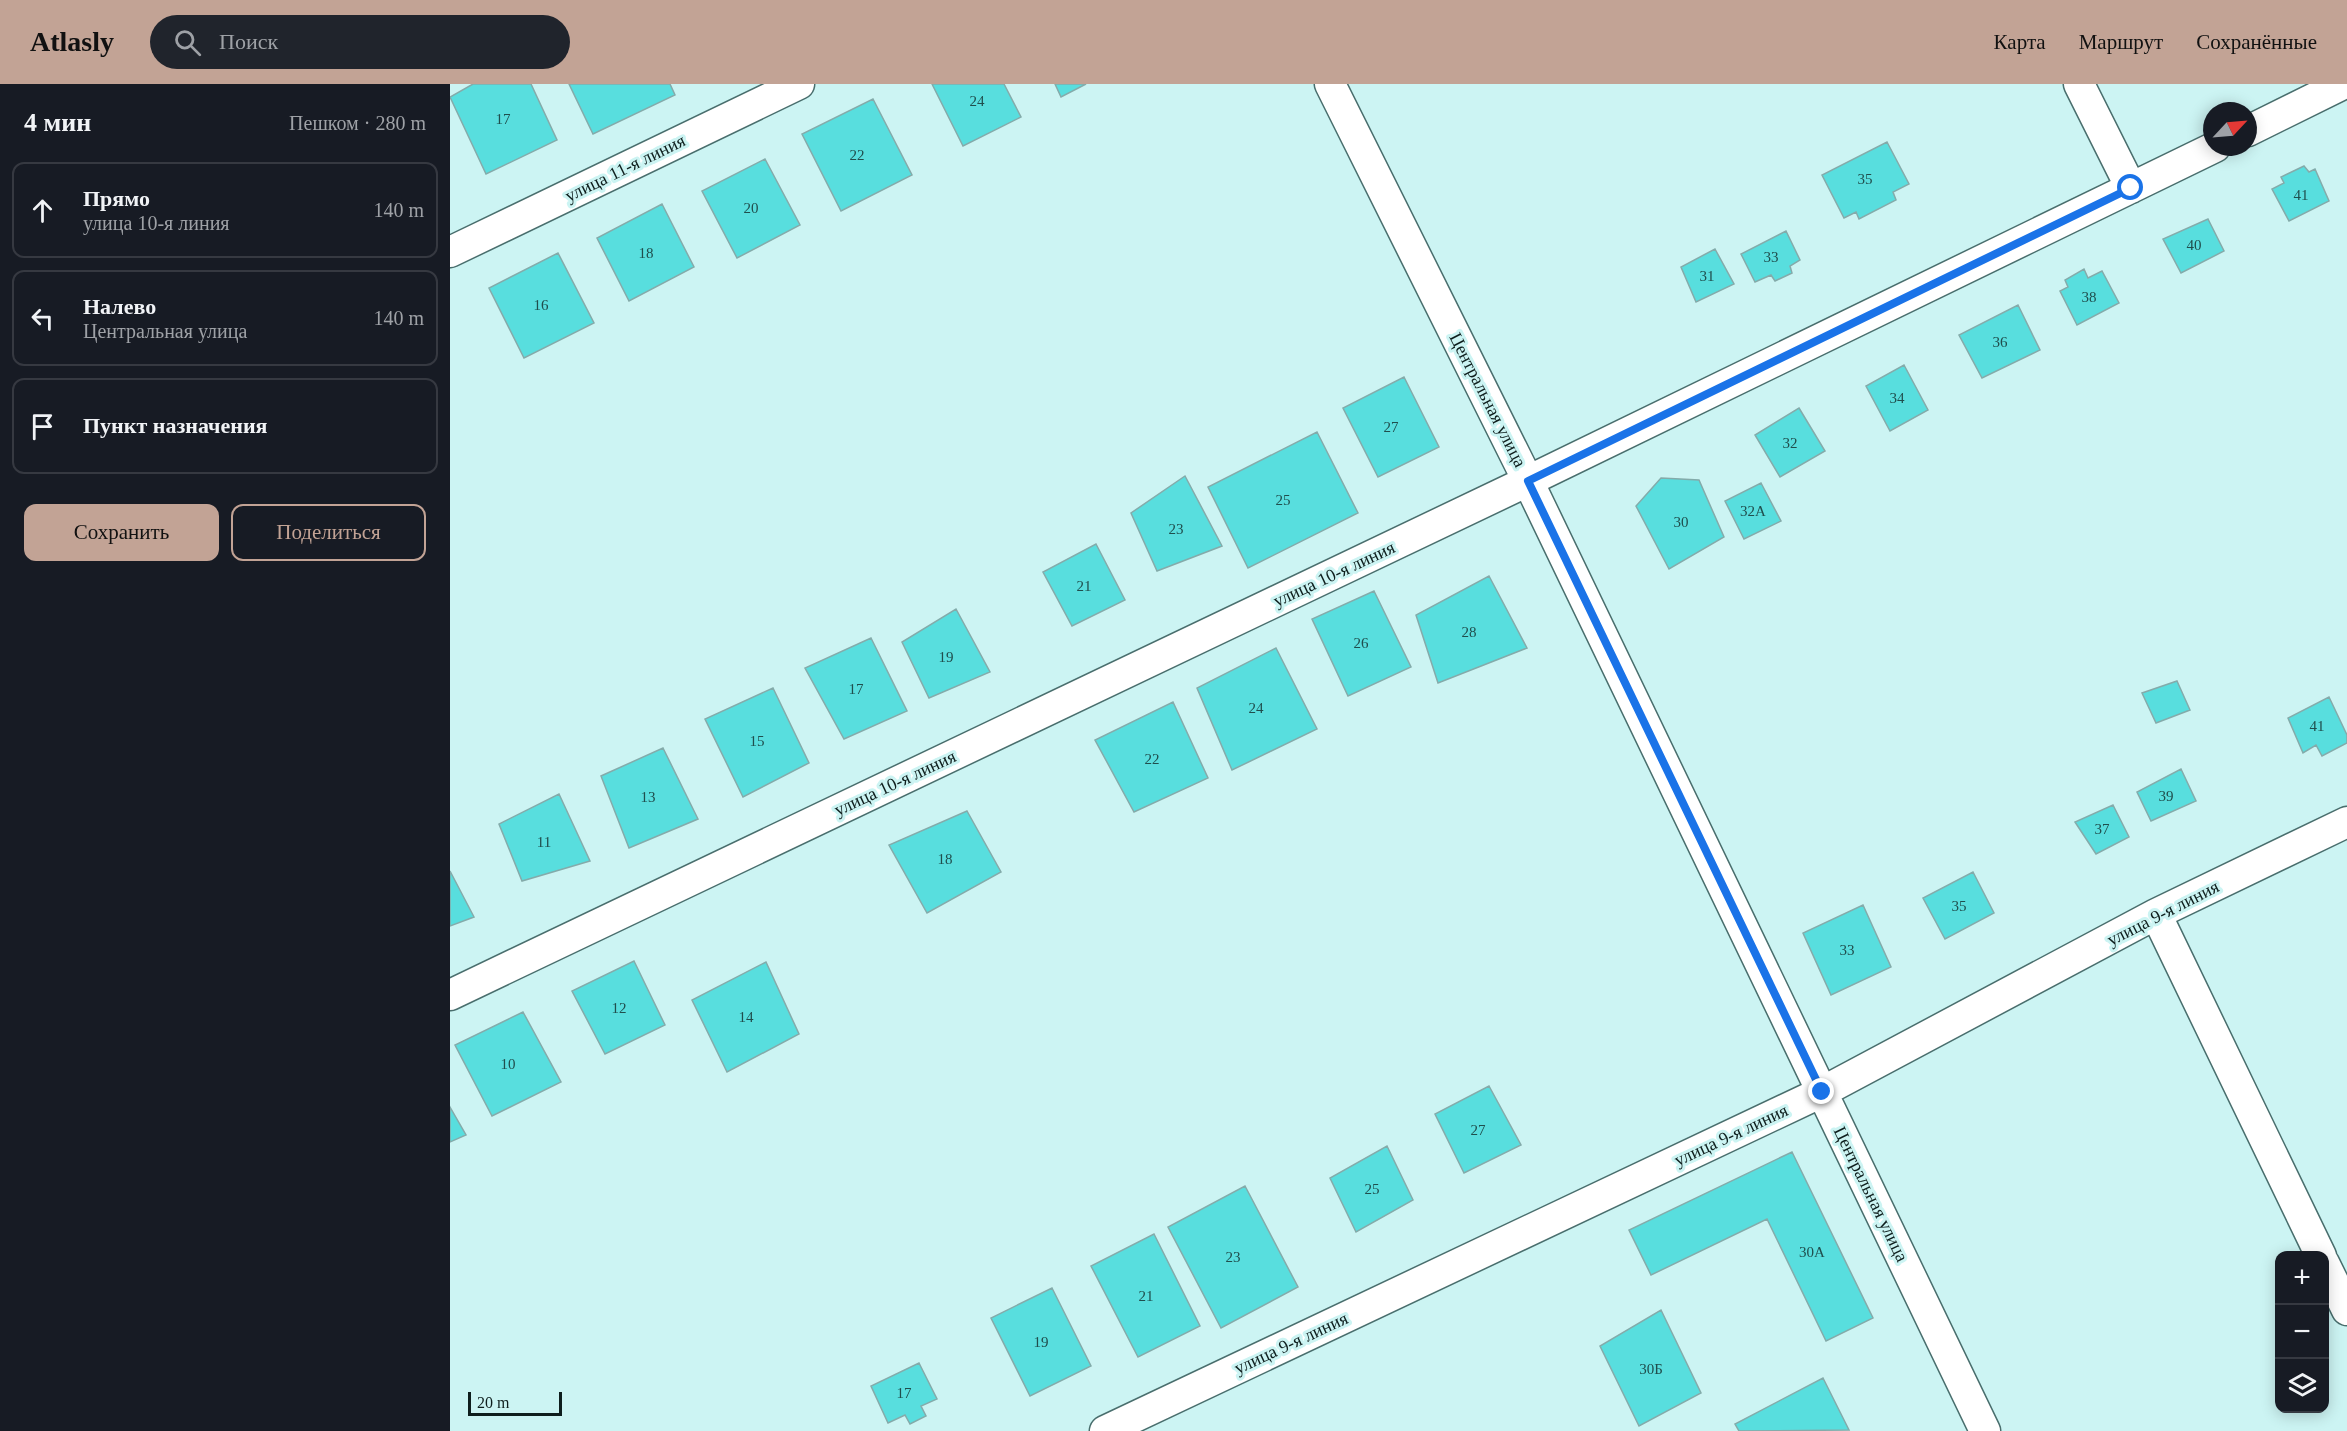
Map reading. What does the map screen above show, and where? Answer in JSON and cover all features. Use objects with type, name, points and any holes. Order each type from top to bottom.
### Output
[{"type":"street","name":"улица 11-я линия","points":[[450,252],[799,84]]},
{"type":"street","name":"Центральная улица","points":[[1330,84],[1528,481],[1984,1431]]},
{"type":"street","points":[[2079,84],[2131,188]]},
{"type":"street","points":[[2257,127],[2343,84]]},
{"type":"street","name":"улица 10-я линия","points":[[450,994],[1528,481],[2203,153]]},
{"type":"street","name":"улица 9-я линия","points":[[1105,1431],[1822,1092],[2156,914],[2347,822]]},
{"type":"street","points":[[2156,914],[2319,1251]]},
{"type":"street","points":[[2329,1272],[2347,1310]]},
{"type":"building","points":[[473,84],[531,84],[557,140],[486,174],[450,97]]},
{"type":"building","points":[[569,84],[670,84],[675,95],[593,134]]},
{"type":"building","points":[[932,84],[1004,84],[1021,117],[963,146]]},
{"type":"building","points":[[1055,84],[1086,84],[1061,97]]},
{"type":"building","points":[[873,99],[912,175],[841,211],[802,134]]},
{"type":"building","points":[[1887,142],[1909,184],[1893,192],[1896,200],[1859,219],[1856,212],[1844,218],[1822,175]]},
{"type":"building","points":[[765,159],[800,225],[737,258],[702,191]]},
{"type":"building","points":[[2304,166],[2309,172],[2315,169],[2329,201],[2289,221],[2272,189],[2284,183],[2281,177]]},
{"type":"building","points":[[662,204],[694,267],[629,301],[597,238]]},
{"type":"building","points":[[2208,219],[2224,251],[2181,273],[2163,239]]},
{"type":"building","points":[[1786,231],[1800,260],[1790,266],[1792,273],[1775,281],[1771,275],[1755,282],[1741,254]]},
{"type":"building","points":[[1715,249],[1734,284],[1696,302],[1681,267]]},
{"type":"building","points":[[558,253],[594,323],[524,358],[489,288]]},
{"type":"building","points":[[2084,269],[2088,278],[2102,271],[2119,303],[2077,325],[2060,291],[2068,287],[2065,280]]},
{"type":"building","points":[[2018,305],[2040,350],[1982,378],[1959,335]]},
{"type":"building","points":[[1904,365],[1928,410],[1890,431],[1866,386]]},
{"type":"building","points":[[1404,377],[1439,447],[1378,477],[1343,408]]},
{"type":"building","points":[[1799,408],[1825,451],[1780,477],[1755,435]]},
{"type":"building","points":[[1317,432],[1358,513],[1248,568],[1208,487]]},
{"type":"building","points":[[1185,476],[1222,546],[1157,571],[1131,513]]},
{"type":"building","points":[[1661,478],[1699,480],[1724,537],[1669,569],[1636,506]]},
{"type":"building","points":[[1761,483],[1781,521],[1744,539],[1725,501]]},
{"type":"building","points":[[1096,544],[1125,600],[1072,626],[1043,572]]},
{"type":"building","points":[[1489,576],[1527,648],[1438,683],[1416,615]]},
{"type":"building","points":[[1374,591],[1411,667],[1348,696],[1312,619]]},
{"type":"building","points":[[956,609],[990,672],[929,698],[902,642]]},
{"type":"building","points":[[871,638],[907,711],[844,739],[805,668]]},
{"type":"building","points":[[1276,648],[1317,729],[1232,770],[1197,688]]},
{"type":"building","points":[[2177,681],[2190,710],[2156,723],[2142,693]]},
{"type":"building","points":[[773,688],[809,763],[743,797],[705,719]]},
{"type":"building","points":[[2329,697],[2347,735],[2347,743],[2322,756],[2316,745],[2303,753],[2288,718]]},
{"type":"building","points":[[1173,702],[1208,778],[1134,812],[1095,740]]},
{"type":"building","points":[[663,748],[698,819],[629,848],[601,776]]},
{"type":"building","points":[[2181,769],[2196,801],[2151,821],[2137,792]]},
{"type":"building","points":[[559,794],[590,861],[522,881],[499,824]]},
{"type":"building","points":[[2113,805],[2129,837],[2096,854],[2075,822]]},
{"type":"building","points":[[967,811],[1001,872],[927,913],[889,845]]},
{"type":"building","points":[[450,871],[474,917],[450,926]]},
{"type":"building","points":[[1973,872],[1994,913],[1945,939],[1923,898]]},
{"type":"building","points":[[1863,905],[1891,967],[1831,995],[1803,933]]},
{"type":"building","points":[[634,961],[665,1025],[605,1054],[572,991]]},
{"type":"building","points":[[766,962],[799,1034],[727,1072],[692,1000]]},
{"type":"building","points":[[523,1012],[561,1082],[492,1116],[455,1045]]},
{"type":"building","points":[[1489,1086],[1521,1145],[1464,1173],[1435,1114]]},
{"type":"building","points":[[450,1107],[466,1135],[450,1142]]},
{"type":"building","points":[[1387,1146],[1413,1200],[1356,1232],[1330,1178]]},
{"type":"building","points":[[1792,1152],[1873,1318],[1826,1341],[1767,1219],[1651,1275],[1629,1230]]},
{"type":"building","points":[[1245,1186],[1298,1287],[1221,1328],[1168,1227]]},
{"type":"building","points":[[1154,1234],[1200,1326],[1138,1357],[1091,1266]]},
{"type":"building","points":[[1052,1288],[1091,1366],[1030,1396],[991,1318]]},
{"type":"building","points":[[1661,1310],[1701,1393],[1639,1426],[1600,1346]]},
{"type":"building","points":[[919,1363],[937,1399],[921,1406],[926,1416],[910,1424],[905,1415],[888,1423],[871,1386]]},
{"type":"building","points":[[1823,1378],[1849,1430],[1739,1431],[1735,1424]]},
{"type":"route","points":[[1822,1092],[1528,481],[2131,188]]}]
